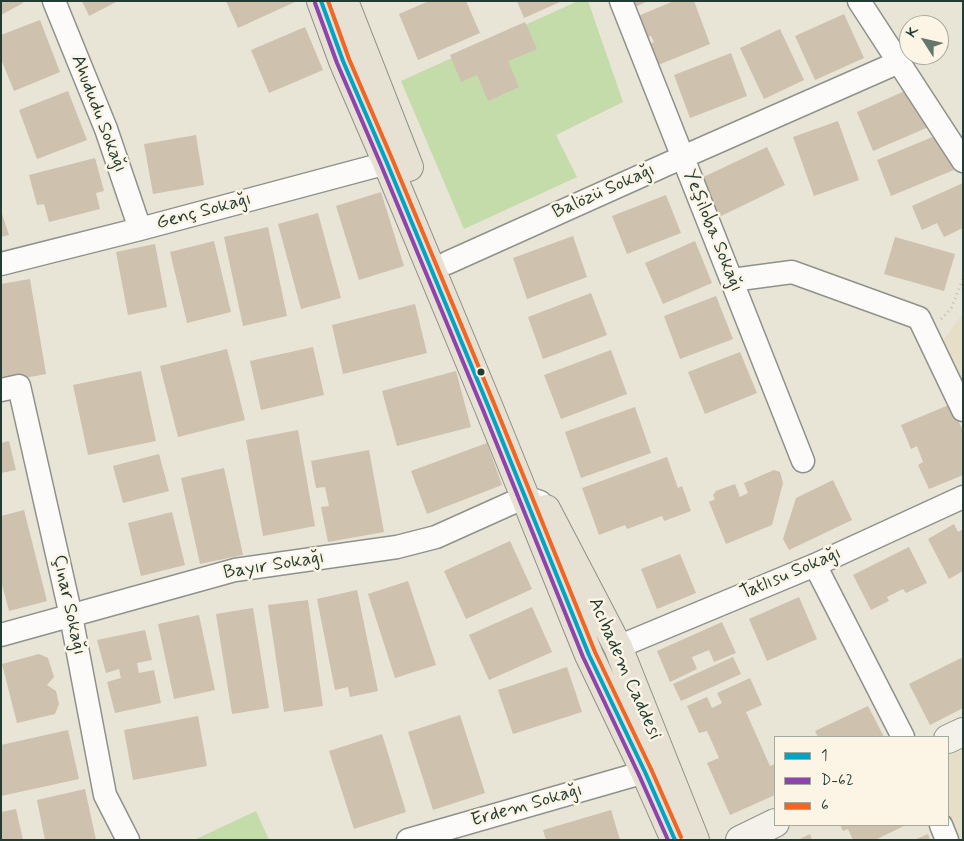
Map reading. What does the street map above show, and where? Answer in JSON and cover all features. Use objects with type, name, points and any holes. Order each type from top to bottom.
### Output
[{"type":"main road","name":"Acıbadem Caddesi","points":[[321,1],[343,61],[447,263],[589,655],[675,840]]},
{"type":"main road","name":"Acıbadem Caddesi","points":[[344,1],[397,164],[489,408],[534,500],[618,647],[695,840]]},
{"type":"main road","points":[[949,739],[963,732]]},
{"type":"main road","points":[[740,840],[774,823]]},
{"type":"street","name":"Ahududu Sokağı","points":[[54,1],[106,129],[140,229]]},
{"type":"street","name":"Yeşiloba Sokağı","points":[[621,1],[803,461]]},
{"type":"street","points":[[859,1],[899,62]]},
{"type":"street","name":"Balözü Sokağı","points":[[447,263],[899,62]]},
{"type":"street","points":[[901,65],[963,161]]},
{"type":"street","name":"Genç Sokağı","points":[[1,264],[397,164]]},
{"type":"street","points":[[732,280],[792,272],[919,318],[963,410]]},
{"type":"street","name":"Çınar Sokağı","points":[[1,390],[19,386],[71,616],[105,794],[128,840]]},
{"type":"street","name":"Tatlısu Sokağı","points":[[618,647],[815,565],[963,497]]},
{"type":"street","name":"Bayır Sokağı","points":[[1,635],[234,570],[398,548],[436,537],[534,500]]},
{"type":"street","points":[[815,565],[902,736]]},
{"type":"street","name":"Erdem Sokağı","points":[[408,840],[645,772]]},
{"type":"street","points":[[941,826],[947,840]]},
{"type":"path","points":[[926,333],[951,309],[963,279]]},
{"type":"shaded area","points":[[963,313],[963,385],[942,342]]},
{"type":"shaded area","points":[[963,741],[963,840],[957,840],[949,820],[949,747]]},
{"type":"green space","points":[[578,1],[588,1],[623,102],[556,135],[577,177],[464,229],[401,81]]},
{"type":"green space","points":[[256,811],[269,840],[194,840]]},
{"type":"building","points":[[1,1],[22,1],[23,3],[1,15]]},
{"type":"building","points":[[82,1],[118,1],[89,16]]},
{"type":"building","points":[[226,1],[297,1],[238,28]]},
{"type":"building","points":[[429,1],[466,1],[480,33],[418,60],[399,14]]},
{"type":"building","points":[[517,1],[562,1],[524,18]]},
{"type":"building","points":[[632,1],[648,1],[635,7]]},
{"type":"building","points":[[674,1],[694,1],[710,44],[658,65],[650,44],[654,42],[651,36],[647,37],[638,16]]},
{"type":"building","points":[[844,14],[864,58],[815,80],[795,36]]},
{"type":"building","points":[[40,20],[60,72],[14,91],[1,59],[1,35]]},
{"type":"building","points":[[525,22],[537,49],[508,61],[519,87],[488,101],[477,75],[461,82],[450,55]]},
{"type":"building","points":[[305,27],[323,70],[269,93],[251,50]]},
{"type":"building","points":[[780,29],[804,80],[764,99],[740,48]]},
{"type":"building","points":[[731,53],[747,96],[690,118],[674,75]]},
{"type":"building","points":[[914,87],[933,125],[873,151],[857,112]]},
{"type":"building","points":[[68,91],[87,140],[37,159],[19,110]]},
{"type":"building","points":[[838,121],[859,180],[814,196],[793,137]]},
{"type":"building","points":[[942,133],[956,169],[891,196],[877,160]]},
{"type":"building","points":[[196,135],[204,185],[153,194],[144,144]]},
{"type":"building","points":[[767,147],[785,185],[715,219],[697,180]]},
{"type":"building","points":[[95,158],[104,191],[96,193],[100,209],[49,222],[44,204],[37,205],[29,175]]},
{"type":"building","points":[[963,183],[963,228],[944,237],[937,223],[922,230],[912,206]]},
{"type":"building","points":[[381,192],[404,266],[359,280],[336,206]]},
{"type":"building","points":[[666,195],[681,233],[627,254],[612,216]]},
{"type":"building","points":[[1,211],[9,235],[1,237]]},
{"type":"building","points":[[318,213],[341,298],[301,309],[278,224]]},
{"type":"building","points":[[268,227],[287,316],[243,326],[224,237]]},
{"type":"building","points":[[573,236],[587,277],[527,299],[513,258]]},
{"type":"building","points":[[895,237],[955,254],[944,291],[884,274]]},
{"type":"building","points":[[214,241],[231,312],[187,323],[170,252]]},
{"type":"building","points":[[695,241],[712,283],[663,304],[645,263]]},
{"type":"building","points":[[155,244],[167,307],[128,315],[116,252]]},
{"type":"building","points":[[30,279],[46,374],[3,382],[1,370],[1,284]]},
{"type":"building","points":[[591,293],[607,335],[543,359],[528,317]]},
{"type":"building","points":[[716,296],[733,339],[680,359],[664,316]]},
{"type":"building","points":[[415,304],[427,353],[343,374],[332,325]]},
{"type":"building","points":[[313,347],[324,395],[261,410],[250,361]]},
{"type":"building","points":[[227,349],[245,420],[178,437],[160,366]]},
{"type":"building","points":[[611,350],[627,394],[561,419],[544,375]]},
{"type":"building","points":[[740,352],[757,393],[705,414],[688,372]]},
{"type":"building","points":[[141,371],[156,441],[88,455],[73,385]]},
{"type":"building","points":[[456,371],[471,427],[397,446],[382,391]]},
{"type":"building","points":[[951,404],[963,431],[963,475],[929,489],[918,465],[923,462],[917,446],[911,449],[901,425]]},
{"type":"building","points":[[635,407],[651,453],[581,478],[565,432]]},
{"type":"building","points":[[298,430],[315,526],[263,536],[246,440]]},
{"type":"building","points":[[9,441],[16,470],[1,473],[1,443]]},
{"type":"building","points":[[487,443],[502,485],[427,514],[411,471]]},
{"type":"building","points":[[369,450],[384,532],[328,542],[321,507],[329,506],[325,487],[316,488],[311,461]]},
{"type":"building","points":[[159,454],[169,491],[123,503],[113,466]]},
{"type":"building","points":[[667,457],[678,488],[682,486],[691,511],[664,521],[662,516],[627,529],[625,525],[599,535],[582,488]]},
{"type":"building","points":[[224,468],[243,555],[200,564],[181,478]]},
{"type":"building","points":[[774,470],[780,472],[783,483],[772,525],[726,544],[709,502],[715,499],[713,495],[716,491],[735,484],[740,497],[748,493],[744,483]]},
{"type":"building","points":[[833,480],[852,520],[789,550],[783,539],[796,498]]},
{"type":"building","points":[[24,510],[47,601],[9,611],[1,581],[1,516]]},
{"type":"building","points":[[172,512],[185,565],[141,576],[128,523]]},
{"type":"building","points":[[954,524],[958,532],[963,529],[963,571],[949,579],[928,539]]},
{"type":"building","points":[[510,541],[532,589],[466,619],[444,571]]},
{"type":"building","points":[[909,547],[927,583],[906,593],[903,589],[887,597],[889,601],[871,610],[853,575]]},
{"type":"building","points":[[680,554],[696,593],[657,609],[641,569]]},
{"type":"building","points":[[408,581],[436,665],[395,678],[368,594]]},
{"type":"building","points":[[357,590],[378,691],[350,697],[348,687],[335,690],[317,599]]},
{"type":"building","points":[[799,597],[817,639],[767,661],[749,619]]},
{"type":"building","points":[[308,600],[323,706],[284,712],[268,605]]},
{"type":"building","points":[[532,607],[552,652],[489,680],[469,635]]},
{"type":"building","points":[[253,608],[269,708],[232,714],[216,614]]},
{"type":"building","points":[[199,615],[215,690],[174,699],[158,624]]},
{"type":"building","points":[[722,622],[736,653],[714,662],[709,650],[692,657],[697,669],[670,682],[657,651]]},
{"type":"building","points":[[145,630],[152,660],[137,663],[139,673],[154,670],[161,703],[115,713],[107,682],[121,678],[119,669],[106,673],[97,640]]},
{"type":"building","points":[[39,654],[48,658],[54,677],[47,685],[56,691],[59,704],[55,714],[17,723],[2,664]]},
{"type":"building","points":[[733,657],[741,674],[681,701],[673,684]]},
{"type":"building","points":[[961,658],[963,660],[963,708],[930,725],[909,684]]},
{"type":"building","points":[[567,667],[582,712],[513,734],[498,690]]},
{"type":"building","points":[[750,678],[762,705],[746,712],[770,766],[774,764],[774,795],[730,815],[707,763],[719,758],[707,731],[699,733],[687,706],[707,697],[712,708],[722,703],[717,693]]},
{"type":"building","points":[[868,706],[883,736],[818,736],[815,731]]},
{"type":"building","points":[[460,715],[485,793],[433,810],[408,732]]},
{"type":"building","points":[[198,716],[207,766],[133,780],[124,730]]},
{"type":"building","points":[[68,730],[79,779],[1,796],[1,745]]},
{"type":"building","points":[[382,734],[406,812],[354,829],[329,751]]},
{"type":"building","points":[[85,789],[96,840],[45,840],[37,800]]},
{"type":"building","points":[[16,809],[23,840],[1,840],[1,812]]},
{"type":"building","points":[[611,810],[620,840],[546,840],[543,830]]},
{"type":"building","points":[[840,826],[904,826],[875,840],[853,840],[848,829],[843,831]]},
{"type":"building","points":[[810,834],[812,840],[798,840]]},
{"type":"building","points":[[928,834],[930,840],[914,840]]},
{"type":"transit line","name":"1","points":[[321,1],[343,61],[489,408],[589,655],[675,840]]},
{"type":"transit line","name":"6","points":[[328,1],[349,59],[495,406],[595,652],[681,837]]},
{"type":"transit line","name":"D-62","points":[[315,3],[337,63],[483,410],[583,657],[668,840]]}]
